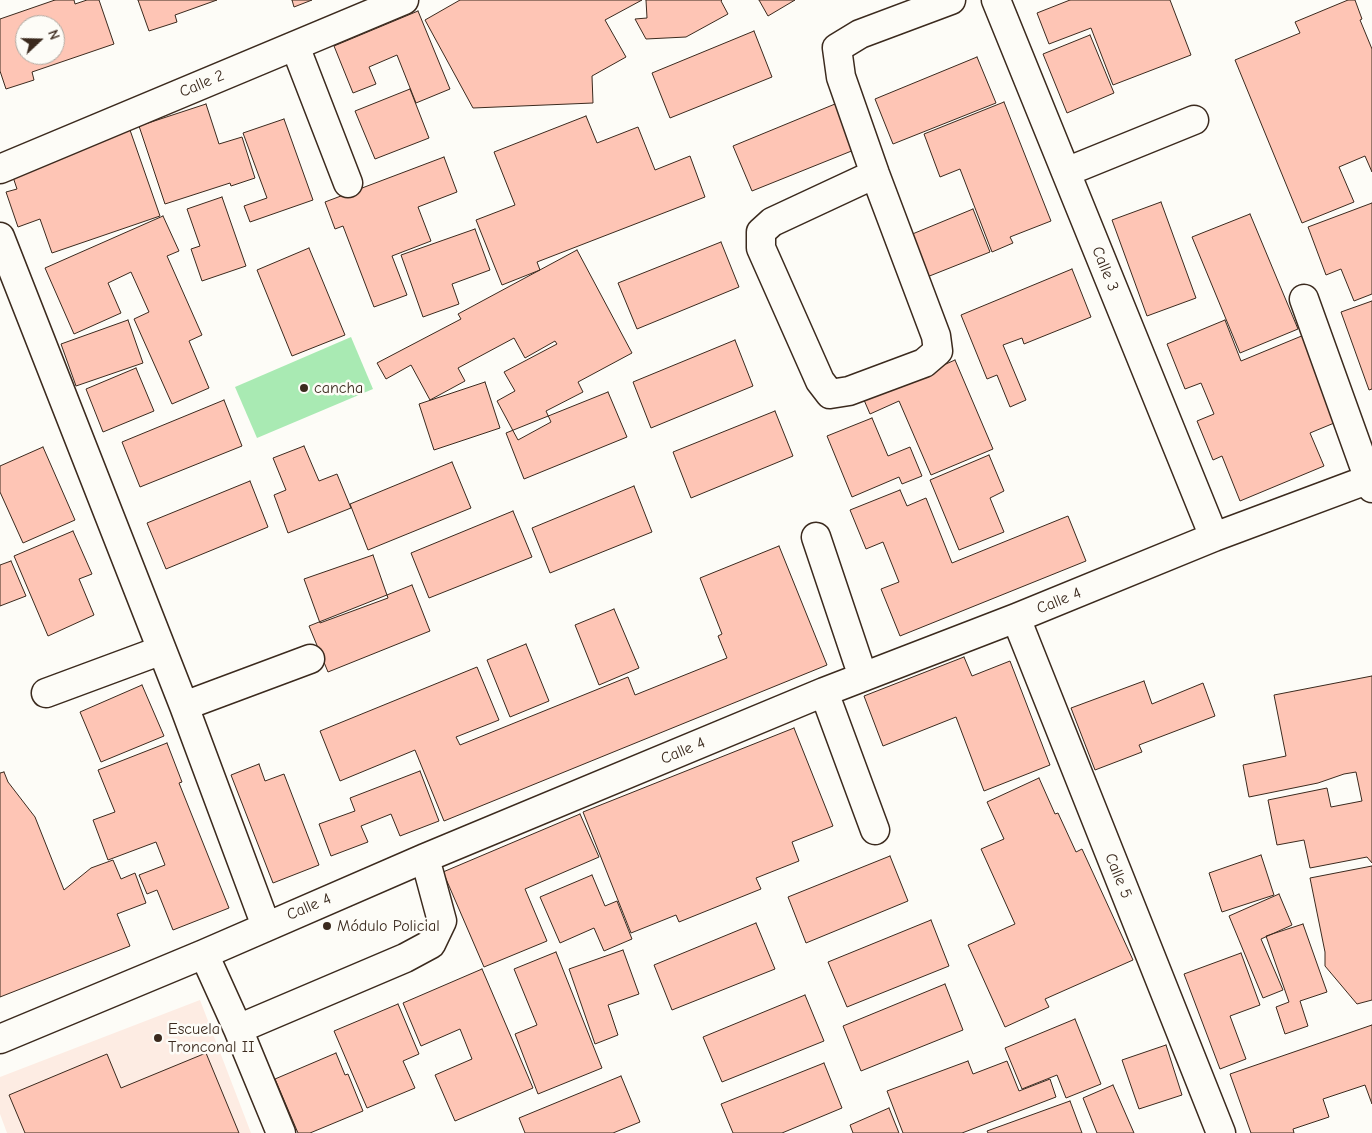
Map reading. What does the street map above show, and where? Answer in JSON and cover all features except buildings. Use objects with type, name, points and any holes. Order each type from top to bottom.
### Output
[{"type":"street","name":"Calle 2","points":[[0,169],[404,0]]},
{"type":"street","points":[[875,174],[772,222],[761,232],[761,248],[820,381],[830,394],[849,391],[924,363],[938,351],[936,336],[841,77],[837,48],[860,34],[951,0]]},
{"type":"street","name":"Calle 3","points":[[996,0],[1214,537]]},
{"type":"street","points":[[295,46],[348,183]]},
{"type":"street","points":[[1066,172],[1194,120]]},
{"type":"street","points":[[0,237],[184,706],[266,926]]},
{"type":"street","points":[[1304,299],[1371,482]]},
{"type":"street","name":"Calle 4","points":[[0,1039],[204,954],[425,858],[824,692],[1016,618],[1214,537],[1371,482]]},
{"type":"street","points":[[816,537],[863,677]]},
{"type":"street","name":"Calle 5","points":[[1016,618],[1221,1133]]},
{"type":"street","points":[[46,692],[162,650]]},
{"type":"street","points":[[184,706],[310,659]]},
{"type":"street","points":[[824,692],[874,830]]},
{"type":"street","points":[[238,1029],[405,958],[431,944],[442,921],[425,858]]},
{"type":"street","points":[[204,954],[238,1029],[281,1133]]},
{"type":"shaded area","name":"Escuela Tronconal II","points":[[200,1000],[251,1133],[7,1133],[0,1114],[0,1077]]},
{"type":"green space","name":"cancha","points":[[351,337],[373,389],[257,438],[235,387]]},
{"type":"place","name":"cancha","points":[[304,388]]},
{"type":"place","name":"Módulo Policial","points":[[327,926]]},
{"type":"place","name":"Escuela Tronconal II","points":[[158,1038]]}]
